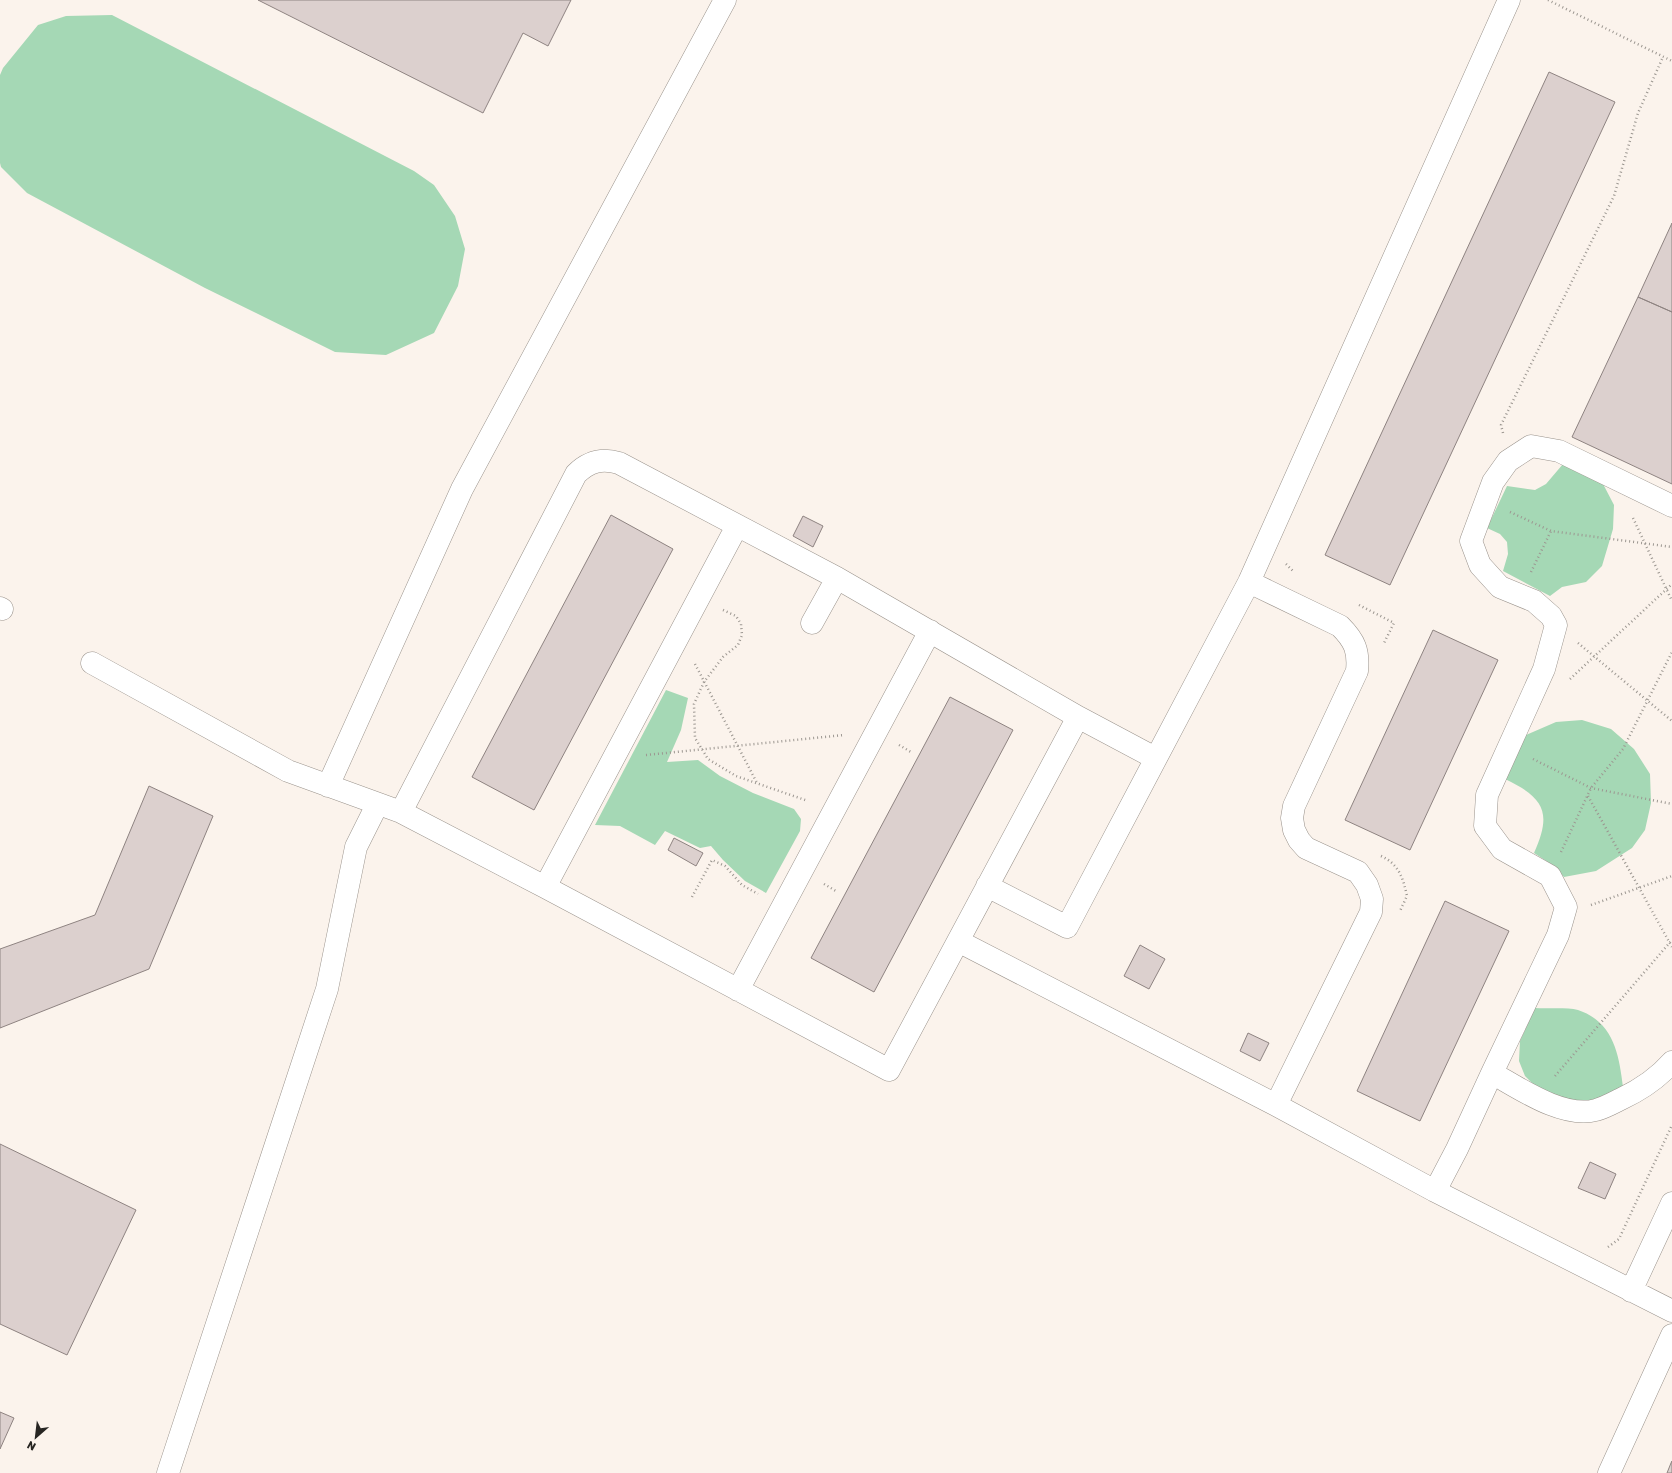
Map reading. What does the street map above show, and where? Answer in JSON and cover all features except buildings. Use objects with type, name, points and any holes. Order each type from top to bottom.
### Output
[{"type":"lane","points":[[328,786],[462,489],[725,0]]},
{"type":"lane","points":[[987,886],[1067,926],[1249,582],[1509,0]]},
{"type":"lane","points":[[1435,1191],[1457,1149],[1558,935],[1566,907],[1550,876],[1502,849],[1485,826],[1487,795],[1544,669],[1556,625],[1551,616],[1534,601],[1500,587],[1480,565],[1471,541],[1493,482],[1508,461],[1531,446],[1559,451],[1672,506]]},
{"type":"lane","points":[[401,812],[576,474],[583,467],[601,460],[619,463],[837,578],[1078,717],[1155,758]]},
{"type":"lane","points":[[545,887],[738,526]]},
{"type":"lane","points":[[812,623],[837,578]]},
{"type":"lane","points":[[1249,582],[1340,626],[1350,635],[1356,646],[1358,659],[1357,671],[1294,806],[1292,818],[1294,830],[1306,848],[1358,872],[1367,885],[1372,899],[1371,912],[1276,1105]]},
{"type":"lane","points":[[738,990],[930,631]]},
{"type":"lane","points":[[92,663],[288,771],[401,812],[889,1070],[1078,717]]},
{"type":"lane","points":[[168,1473],[328,988],[356,847],[378,804]]},
{"type":"lane","points":[[958,941],[1276,1105],[1435,1191],[1672,1311]]},
{"type":"lane","points":[[1492,1073],[1537,1098],[1566,1109],[1580,1112],[1596,1110],[1637,1092],[1665,1071],[1672,1062]]},
{"type":"lane","points":[[1632,1291],[1672,1203]]},
{"type":"lane","points":[[1609,1473],[1672,1335]]},
{"type":"path","points":[[1548,0],[1672,61]]},
{"type":"path","points":[[1508,461],[1501,426],[1614,196],[1638,113],[1663,57]]},
{"type":"path","points":[[1615,478],[1672,601]]},
{"type":"path","points":[[1486,500],[1551,531],[1672,547]]},
{"type":"path","points":[[1520,595],[1551,531]]},
{"type":"path","points":[[1286,560],[1286,565],[1295,573]]},
{"type":"path","points":[[1566,683],[1672,584]]},
{"type":"path","points":[[699,599],[736,616],[741,624],[742,635],[738,645],[723,657],[704,682],[694,704],[695,738],[708,759],[736,776],[804,799],[832,814]]},
{"type":"path","points":[[1358,605],[1394,623],[1381,650]]},
{"type":"path","points":[[1556,625],[1672,721]]},
{"type":"path","points":[[680,634],[758,783]]},
{"type":"path","points":[[1550,876],[1591,788],[1623,749],[1672,652]]},
{"type":"path","points":[[614,758],[876,732],[911,752]]},
{"type":"path","points":[[1509,747],[1591,788],[1672,804]]},
{"type":"path","points":[[1588,796],[1672,947]]},
{"type":"path","points":[[1375,853],[1389,860],[1402,876],[1407,896],[1397,917]]},
{"type":"path","points":[[692,897],[712,860],[724,866],[742,885],[782,907]]},
{"type":"path","points":[[1564,915],[1672,876]]},
{"type":"path","points":[[1537,1098],[1672,940]]},
{"type":"path","points":[[1603,1247],[1609,1248],[1619,1239],[1672,1125]]},
{"type":"green space","points":[[112,15],[414,171],[434,185],[455,216],[465,249],[458,286],[434,333],[386,355],[335,352],[205,288],[27,193],[1,167],[0,163],[0,75],[3,68],[38,25],[66,16]]},
{"type":"green space","points":[[1563,464],[1602,482],[1614,505],[1613,529],[1602,566],[1586,582],[1562,587],[1550,596],[1503,571],[1508,554],[1507,542],[1500,534],[1487,528],[1507,486],[1535,490],[1546,484]]},
{"type":"green space","points":[[666,690],[688,698],[681,730],[667,762],[698,760],[720,776],[753,793],[794,809],[801,819],[800,831],[766,893],[745,881],[711,846],[700,848],[665,831],[655,845],[620,826],[595,825]]},
{"type":"green space","points":[[1582,720],[1611,729],[1634,749],[1650,774],[1651,803],[1645,830],[1632,848],[1596,871],[1564,877],[1554,866],[1534,853],[1543,827],[1541,808],[1529,793],[1505,779],[1526,735],[1556,722]]},
{"type":"green space","points":[[1535,1008],[1578,1010],[1590,1015],[1600,1023],[1607,1031],[1616,1052],[1623,1087],[1588,1105],[1541,1092],[1525,1076],[1519,1061],[1520,1041]]}]
